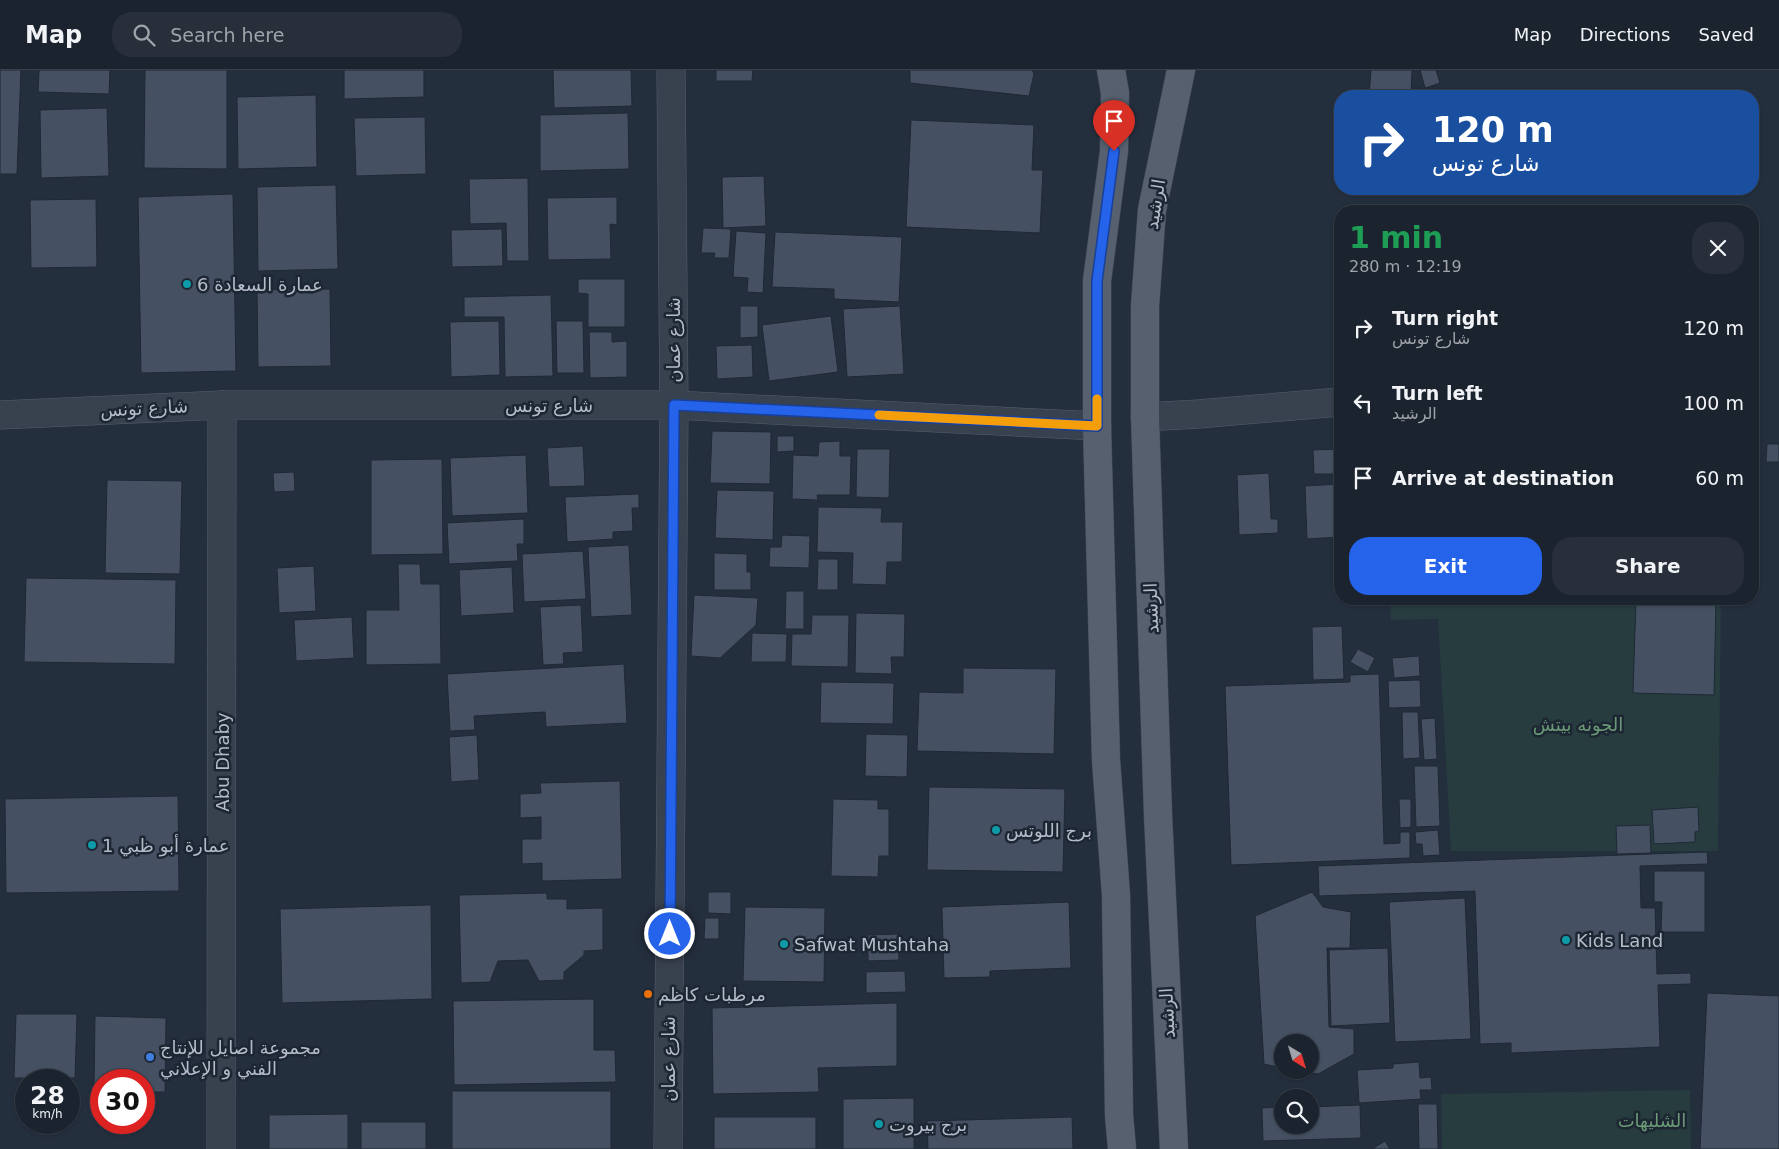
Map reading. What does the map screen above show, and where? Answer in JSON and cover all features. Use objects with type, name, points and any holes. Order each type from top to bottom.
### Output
[{"type":"main road","points":[[1111,70],[1115,93],[1114,151],[1097,281],[1097,426],[1106,760],[1116,895],[1119,1115],[1122,1149]]},
{"type":"main road","name":"الرشيد","points":[[1174,1149],[1162,934],[1145,417],[1144,306],[1152,210],[1181,70]]},
{"type":"street","name":"شارع عمان","points":[[668,1149],[674,405],[671,70]]},
{"type":"street","points":[[1145,417],[1334,403]]},
{"type":"street","name":"شارع تونس","points":[[0,415],[222,405],[674,405],[1097,426]]},
{"type":"street","name":"Abu Dhaby","points":[[221,1149],[222,405]]},
{"type":"green space","name":"الجونه بيتش","points":[[1390,605],[1721,605],[1718,851],[1451,851],[1438,619],[1391,620]]},
{"type":"green space","name":"الشليهات","points":[[1690,1090],[1691,1149],[1442,1149],[1441,1094]]},
{"type":"building","points":[[0,70],[21,70],[17,174],[0,174]]},
{"type":"building","points":[[39,70],[110,70],[109,94],[38,92]]},
{"type":"building","points":[[145,70],[227,70],[227,169],[144,168]]},
{"type":"building","points":[[344,70],[424,70],[424,97],[344,99]]},
{"type":"building","points":[[553,70],[631,70],[632,106],[554,108]]},
{"type":"building","points":[[716,70],[753,70],[752,81],[716,81]]},
{"type":"building","points":[[910,70],[1032,70],[1034,74],[1029,96],[910,83]]},
{"type":"building","points":[[1371,70],[1412,70],[1411,90],[1369,90]]},
{"type":"building","points":[[1420,70],[1436,70],[1440,83],[1425,88]]},
{"type":"building","points":[[316,95],[317,167],[238,169],[237,97]]},
{"type":"building","points":[[107,108],[109,176],[41,178],[40,110]]},
{"type":"building","points":[[628,113],[629,169],[540,171],[540,115]]},
{"type":"building","points":[[425,117],[426,174],[356,176],[354,118]]},
{"type":"building","points":[[911,120],[1034,125],[1032,170],[1043,170],[1040,233],[906,227]]},
{"type":"building","points":[[764,176],[766,226],[723,228],[722,177]]},
{"type":"building","points":[[528,178],[529,261],[507,261],[506,223],[470,224],[469,179]]},
{"type":"building","points":[[336,185],[338,269],[258,271],[257,187]]},
{"type":"building","name":"عمارة السعادة 6","points":[[233,194],[236,371],[141,373],[138,197]]},
{"type":"building","points":[[617,197],[617,225],[610,224],[611,259],[548,260],[547,198]]},
{"type":"building","points":[[96,199],[97,267],[31,268],[30,200]]},
{"type":"building","points":[[703,228],[731,229],[729,258],[714,258],[715,253],[701,253]]},
{"type":"building","points":[[502,229],[503,266],[452,267],[451,230]]},
{"type":"building","points":[[736,231],[766,233],[763,293],[747,292],[748,278],[733,277]]},
{"type":"building","points":[[775,232],[902,237],[899,302],[834,299],[834,289],[772,287]]},
{"type":"building","points":[[578,279],[625,279],[625,327],[588,327],[588,294],[578,293]]},
{"type":"building","points":[[330,289],[331,366],[258,367],[257,290]]},
{"type":"building","points":[[551,295],[553,376],[505,377],[504,317],[464,317],[464,297]]},
{"type":"building","points":[[740,306],[758,306],[758,337],[740,338]]},
{"type":"building","points":[[900,306],[904,374],[847,377],[843,309]]},
{"type":"building","points":[[831,316],[838,372],[769,381],[762,325]]},
{"type":"building","points":[[499,321],[500,375],[451,377],[450,322]]},
{"type":"building","points":[[556,321],[583,321],[584,373],[557,373]]},
{"type":"building","points":[[589,332],[612,332],[612,342],[627,341],[627,377],[590,378]]},
{"type":"building","points":[[752,345],[753,377],[717,379],[716,346]]},
{"type":"building","points":[[712,431],[771,432],[770,484],[710,483]]},
{"type":"building","points":[[777,436],[794,436],[794,451],[777,452]]},
{"type":"building","points":[[840,441],[840,456],[851,456],[850,495],[817,495],[818,500],[792,499],[793,455],[818,456],[819,442]]},
{"type":"building","points":[[1767,444],[1779,444],[1779,462],[1766,462]]},
{"type":"building","points":[[583,446],[585,486],[549,487],[547,448]]},
{"type":"building","points":[[857,449],[890,449],[889,498],[856,497]]},
{"type":"building","points":[[1334,449],[1334,474],[1314,474],[1313,450]]},
{"type":"building","points":[[526,455],[528,513],[452,516],[450,458]]},
{"type":"building","points":[[442,459],[443,554],[371,555],[371,460]]},
{"type":"building","points":[[294,472],[295,491],[274,492],[273,473]]},
{"type":"building","points":[[1269,473],[1271,519],[1278,519],[1278,533],[1239,535],[1237,475]]},
{"type":"building","points":[[107,480],[182,481],[180,574],[105,573]]},
{"type":"building","points":[[1334,484],[1334,537],[1307,539],[1305,486]]},
{"type":"building","points":[[717,490],[774,491],[773,540],[715,538]]},
{"type":"building","points":[[639,494],[639,508],[632,508],[633,531],[613,532],[613,539],[567,542],[565,497]]},
{"type":"building","points":[[818,507],[882,508],[881,522],[903,522],[902,562],[887,562],[886,585],[852,584],[853,553],[817,552]]},
{"type":"building","points":[[524,519],[524,544],[517,544],[518,561],[449,564],[447,523]]},
{"type":"building","points":[[782,535],[810,536],[809,568],[769,567],[770,547],[781,547]]},
{"type":"building","points":[[629,545],[632,615],[591,617],[588,547]]},
{"type":"building","points":[[583,551],[586,599],[524,602],[522,554]]},
{"type":"building","points":[[714,553],[747,554],[747,572],[751,572],[751,590],[714,590]]},
{"type":"building","points":[[818,559],[838,559],[838,590],[817,590]]},
{"type":"building","points":[[398,564],[420,564],[421,584],[440,584],[441,664],[366,665],[366,610],[399,610]]},
{"type":"building","points":[[314,566],[316,611],[279,613],[277,568]]},
{"type":"building","points":[[512,567],[514,613],[461,616],[459,570]]},
{"type":"building","points":[[26,578],[176,580],[175,664],[24,662]]},
{"type":"building","points":[[786,591],[804,591],[804,629],[785,629]]},
{"type":"building","points":[[694,595],[758,598],[756,625],[720,658],[691,656]]},
{"type":"building","points":[[581,605],[583,652],[563,653],[564,664],[543,665],[540,607]]},
{"type":"building","points":[[1636,605],[1716,605],[1714,695],[1633,693]]},
{"type":"building","points":[[856,613],[905,614],[904,657],[891,657],[892,674],[855,673]]},
{"type":"building","points":[[812,615],[849,615],[848,667],[791,666],[792,634],[811,634]]},
{"type":"building","points":[[352,617],[354,658],[296,661],[294,620]]},
{"type":"building","points":[[1342,626],[1344,679],[1313,680],[1312,627]]},
{"type":"building","points":[[752,633],[787,634],[786,662],[751,662]]},
{"type":"building","points":[[1358,649],[1375,658],[1368,672],[1350,662]]},
{"type":"building","points":[[1419,656],[1420,676],[1394,678],[1392,658]]},
{"type":"building","points":[[624,664],[627,723],[546,727],[545,712],[474,716],[475,730],[450,731],[447,674]]},
{"type":"building","points":[[963,668],[1056,669],[1054,754],[917,751],[919,692],[963,693]]},
{"type":"building","points":[[1379,674],[1384,844],[1400,843],[1400,832],[1410,832],[1410,858],[1231,865],[1225,686],[1350,682],[1350,675]]},
{"type":"building","points":[[1420,680],[1421,707],[1389,708],[1388,681]]},
{"type":"building","points":[[821,682],[894,683],[893,724],[820,723]]},
{"type":"building","points":[[1402,712],[1418,712],[1420,758],[1403,759]]},
{"type":"building","points":[[1435,718],[1437,759],[1424,760],[1421,719]]},
{"type":"building","points":[[866,734],[908,735],[907,777],[865,776]]},
{"type":"building","points":[[477,735],[479,780],[451,782],[449,737]]},
{"type":"building","points":[[1414,766],[1438,766],[1440,826],[1416,827]]},
{"type":"building","points":[[620,781],[622,879],[542,881],[542,863],[522,864],[522,839],[541,839],[541,817],[520,818],[520,794],[541,793],[540,783]]},
{"type":"building","name":"برج اللوتس","points":[[929,787],[1065,789],[1063,872],[927,870]]},
{"type":"building","name":"عمارة أبو ظبي 1","points":[[178,796],[179,891],[6,893],[5,799]]},
{"type":"building","points":[[833,799],[878,800],[878,809],[889,809],[889,856],[879,856],[878,877],[831,876]]},
{"type":"building","points":[[1399,799],[1411,799],[1411,827],[1400,828]]},
{"type":"building","points":[[1698,807],[1699,831],[1695,832],[1695,842],[1654,844],[1652,810]]},
{"type":"building","points":[[1650,825],[1651,853],[1617,854],[1616,826]]},
{"type":"building","points":[[1438,830],[1440,855],[1423,856],[1422,844],[1416,844],[1415,832]]},
{"type":"building","name":"Kids Land","points":[[1707,852],[1708,864],[1640,866],[1641,908],[1655,908],[1657,974],[1691,973],[1691,984],[1658,985],[1660,1047],[1511,1053],[1511,1043],[1480,1044],[1475,891],[1319,896],[1318,866]]},
{"type":"building","points":[[1654,871],[1705,871],[1705,932],[1661,932],[1662,902],[1654,902]]},
{"type":"building","points":[[708,892],[731,892],[731,914],[708,913]]},
{"type":"building","points":[[1312,892],[1323,907],[1351,912],[1350,948],[1327,948],[1329,1027],[1354,1029],[1354,1054],[1319,1073],[1319,1034],[1274,1034],[1274,1066],[1264,1064],[1255,916]]},
{"type":"building","points":[[547,893],[547,899],[567,899],[567,909],[603,908],[603,950],[584,951],[584,955],[564,972],[564,980],[539,981],[528,960],[498,961],[490,982],[461,983],[459,895]]},
{"type":"building","points":[[1465,898],[1471,1039],[1395,1042],[1389,902]]},
{"type":"building","points":[[1069,902],[1071,968],[990,971],[990,977],[944,978],[942,907]]},
{"type":"building","points":[[431,905],[432,999],[282,1003],[280,909]]},
{"type":"building","name":"Safwat Mushtaha","points":[[745,907],[825,908],[824,982],[743,981]]},
{"type":"building","points":[[705,918],[719,918],[719,939],[704,939]]},
{"type":"building","points":[[898,934],[899,960],[868,961],[868,935]]},
{"type":"building","points":[[1388,948],[1390,1023],[1331,1026],[1329,950]]},
{"type":"building","points":[[905,971],[906,992],[866,993],[866,972]]},
{"type":"building","points":[[1707,993],[1779,996],[1779,1149],[1700,1149]]},
{"type":"building","points":[[594,999],[594,1050],[615,1050],[616,1082],[454,1085],[453,1001]]},
{"type":"building","points":[[897,1003],[897,1066],[818,1068],[819,1092],[713,1094],[712,1008]]},
{"type":"building","points":[[16,1014],[77,1014],[75,1069],[15,1069],[14,1078]]},
{"type":"building","points":[[95,1016],[166,1018],[165,1092],[155,1092],[155,1069],[94,1069]]},
{"type":"building","points":[[1419,1062],[1420,1078],[1431,1077],[1432,1090],[1420,1090],[1421,1099],[1359,1103],[1357,1070],[1393,1068],[1393,1064]]},
{"type":"building","points":[[452,1091],[611,1091],[611,1149],[452,1149]]},
{"type":"building","name":"برج بيروت","points":[[914,1098],[914,1149],[843,1149],[843,1099]]},
{"type":"building","points":[[1418,1104],[1437,1104],[1438,1149],[1419,1149]]},
{"type":"building","points":[[1360,1105],[1361,1138],[1263,1141],[1262,1108],[1274,1107],[1274,1134],[1319,1134],[1319,1107]]},
{"type":"building","points":[[348,1114],[348,1149],[269,1149],[269,1115]]},
{"type":"building","points":[[714,1117],[816,1117],[816,1149],[714,1149]]},
{"type":"building","points":[[1072,1117],[1073,1149],[928,1149],[927,1121]]},
{"type":"building","points":[[361,1122],[426,1122],[426,1149],[361,1149]]},
{"type":"building","points":[[1385,1141],[1390,1149],[1372,1149]]},
{"type":"slow traffic","points":[[879,415],[1097,426],[1097,399]]},
{"type":"place","name":"عمارة السعادة 6","points":[[187,284]]},
{"type":"place","name":"برج اللوتس","points":[[996,830]]},
{"type":"place","name":"عمارة أبو ظبي 1","points":[[92,845]]},
{"type":"place","name":"Kids Land","points":[[1566,940]]},
{"type":"place","name":"Safwat Mushtaha","points":[[784,944]]},
{"type":"place","name":"مرطبات كاظم","points":[[648,994]]},
{"type":"place","name":"مجموعة اصايل للإنتاج الفني و الإعلاني","points":[[150,1057]]},
{"type":"place","name":"برج بيروت","points":[[879,1124]]},
{"type":"route","points":[[670,934],[674,405],[1097,426],[1097,281],[1114,151]]}]
